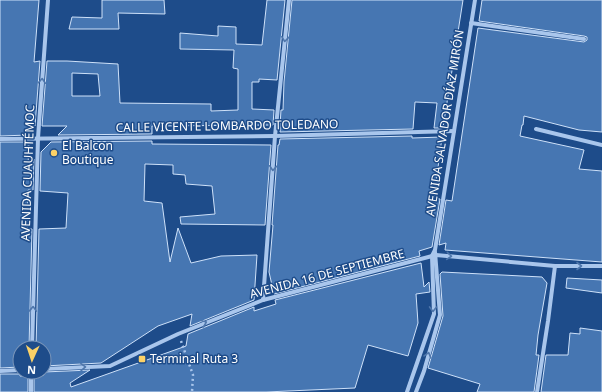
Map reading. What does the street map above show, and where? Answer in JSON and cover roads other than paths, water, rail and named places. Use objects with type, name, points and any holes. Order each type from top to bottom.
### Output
[{"type":"street","name":"AVENIDA CUAUHTÉMOC","points":[[32,340],[38,138],[48,0]]},
{"type":"street","points":[[263,300],[275,136],[289,0]]},
{"type":"street","name":"AVENIDA SALVADOR DÍAZ MIRÓN","points":[[434,253],[475,0]]},
{"type":"street","points":[[471,23],[584,39]]},
{"type":"street","points":[[536,129],[602,145]]},
{"type":"street","name":"CALLE VICENTE LOMBARDO TOLEDANO","points":[[0,139],[275,136],[454,131]]},
{"type":"street","points":[[407,392],[434,314],[434,253]]},
{"type":"street","points":[[416,392],[440,315],[434,253]]},
{"type":"street","name":"AVENIDA 16 DE SEPTIEMBRE","points":[[52,369],[110,366],[178,334],[263,300],[434,253],[555,266],[602,266]]},
{"type":"street","points":[[537,392],[555,266]]},
{"type":"street","points":[[0,371],[12,370]]},
{"type":"street","points":[[31,380],[31,392]]},
{"type":"place","name":"El Balcon Boutique","points":[[54,153]]},
{"type":"place","name":"Terminal Ruta 3","points":[[142,359]]}]
